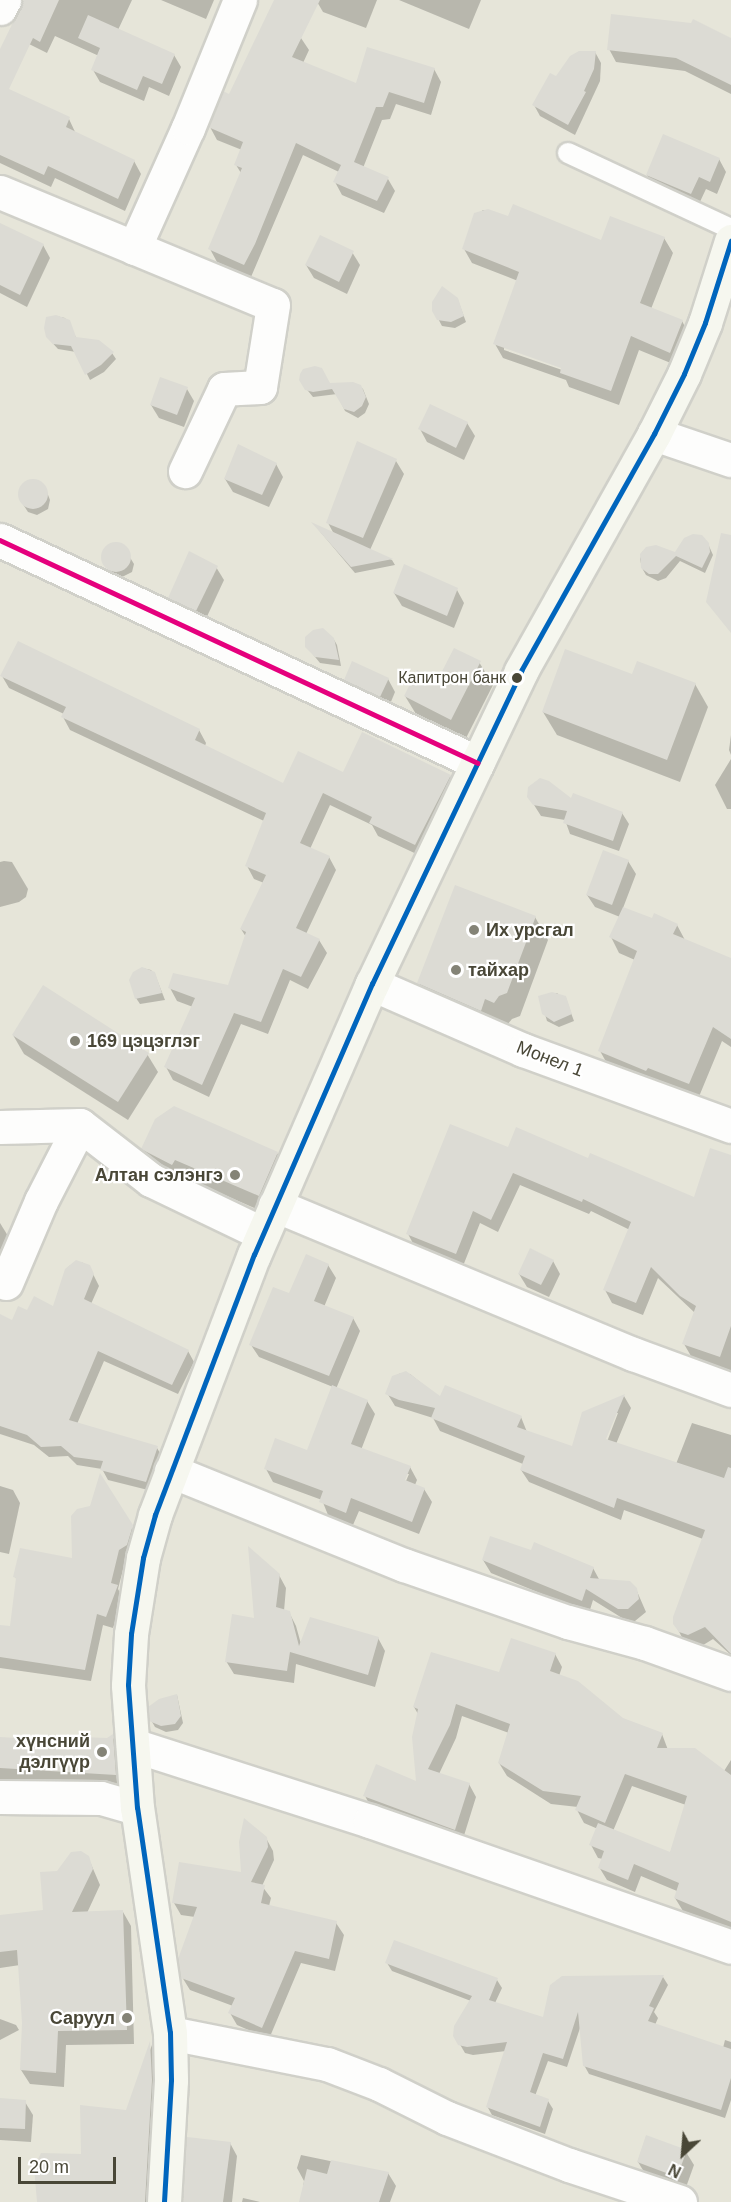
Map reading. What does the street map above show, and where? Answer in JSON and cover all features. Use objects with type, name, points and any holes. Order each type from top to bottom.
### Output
[{"type":"main road","points":[[164,2202],[171,2080],[170,2033],[137,1809],[128,1685],[131,1634],[143,1558],[155,1515],[269,1220],[372,984],[521,671],[654,434],[697,344],[731,241]]},
{"type":"street","points":[[0,8],[4,0]]},
{"type":"street","points":[[134,248],[188,128],[240,0]]},
{"type":"street","points":[[0,192],[273,305],[260,387],[224,389],[185,471]]},
{"type":"street","points":[[654,434],[731,460]]},
{"type":"street","points":[[0,540],[478,763]]},
{"type":"street","name":"Монел 1","points":[[372,984],[523,1050],[731,1126]]},
{"type":"street","points":[[6,1283],[41,1201],[80,1125]]},
{"type":"street","points":[[0,1127],[80,1125],[151,1180],[269,1220],[731,1390]]},
{"type":"street","points":[[171,1472],[404,1565],[568,1622],[645,1643],[731,1674]]},
{"type":"street","points":[[133,1745],[370,1821],[731,1947]]},
{"type":"street","points":[[0,1797],[101,1798],[137,1809]]},
{"type":"street","points":[[170,2033],[327,2064],[379,2084],[447,2118],[569,2165],[680,2202]]},
{"type":"lane","points":[[568,153],[731,230]]},
{"type":"shaded area","points":[[0,0],[731,0],[731,2202],[0,2202]]},
{"type":"building","points":[[24,0],[59,0],[40,42],[33,38],[9,89],[70,117],[66,127],[135,160],[118,199],[48,166],[44,175],[0,155],[0,49]]},
{"type":"building","points":[[274,0],[320,0],[292,57],[356,83],[367,47],[435,68],[424,103],[389,92],[383,107],[376,107],[354,162],[389,177],[377,201],[333,182],[341,165],[296,143],[255,244],[244,265],[208,249],[242,168],[234,165],[243,142],[208,127],[223,91],[229,94]]},
{"type":"building","points":[[611,14],[691,23],[693,19],[731,38],[731,85],[676,58],[607,50]]},
{"type":"building","points":[[88,15],[175,54],[162,84],[143,76],[137,90],[91,70],[100,48],[78,38]]},
{"type":"building","points":[[579,51],[596,51],[594,69],[584,91],[586,92],[568,125],[532,105],[550,73],[556,76],[570,56]]},
{"type":"building","points":[[663,134],[720,158],[710,182],[699,177],[691,194],[646,175]]},
{"type":"building","points":[[513,204],[601,240],[610,216],[665,237],[640,303],[683,320],[670,353],[631,336],[611,391],[560,373],[561,368],[493,344],[519,272],[462,249],[474,213],[488,209],[508,216]]},
{"type":"building","points":[[0,223],[44,244],[20,295],[0,285]]},
{"type":"building","points":[[320,235],[354,251],[339,282],[305,265]]},
{"type":"building","points":[[442,286],[458,298],[464,316],[451,322],[437,320],[432,311],[432,302]]},
{"type":"building","points":[[56,315],[70,320],[76,337],[99,340],[114,352],[101,365],[85,375],[71,346],[53,344],[46,337],[44,328],[46,317]]},
{"type":"building","points":[[315,366],[322,368],[330,383],[353,382],[361,385],[366,397],[362,406],[354,412],[344,409],[332,389],[313,392],[305,390],[299,380],[300,374],[303,369]]},
{"type":"building","points":[[160,377],[188,387],[177,415],[150,405]]},
{"type":"building","points":[[430,404],[468,422],[456,448],[418,429]]},
{"type":"building","points":[[357,441],[397,459],[363,538],[326,523]]},
{"type":"building","points":[[238,444],[277,463],[262,495],[224,479]]},
{"type":"building","points":[[33,479],[44,483],[48,494],[44,505],[33,509],[22,505],[18,494],[22,483]]},
{"type":"building","points":[[311,522],[393,559],[351,567]]},
{"type":"building","points":[[721,533],[731,535],[731,633],[706,602]]},
{"type":"building","points":[[693,534],[702,535],[709,543],[710,552],[702,568],[676,556],[658,574],[649,574],[641,568],[640,554],[646,547],[656,545],[675,552],[684,538]]},
{"type":"building","points":[[116,542],[127,546],[131,557],[127,568],[116,572],[105,568],[101,557],[105,546]]},
{"type":"building","points":[[189,551],[218,566],[196,611],[168,598]]},
{"type":"building","points":[[404,564],[458,588],[447,616],[393,593]]},
{"type":"building","points":[[323,628],[334,638],[339,660],[315,657],[305,647],[305,637],[313,630]]},
{"type":"building","points":[[18,641],[200,729],[195,740],[283,783],[298,751],[343,772],[362,732],[451,775],[415,845],[369,823],[372,817],[323,793],[300,843],[330,856],[296,928],[320,939],[301,977],[283,969],[261,1022],[234,1013],[202,1085],[164,1067],[195,998],[168,988],[173,973],[228,985],[246,932],[240,929],[266,875],[245,866],[266,813],[61,717],[66,707],[0,676]]},
{"type":"building","points":[[454,648],[481,661],[451,720],[404,696],[417,670],[437,681]]},
{"type":"building","points":[[565,649],[632,674],[637,661],[696,683],[667,760],[542,712]]},
{"type":"building","points":[[352,661],[389,678],[380,697],[344,680]]},
{"type":"building","points":[[540,778],[549,781],[571,798],[573,793],[623,812],[613,841],[563,823],[567,811],[533,805],[527,797],[528,787]]},
{"type":"building","points":[[603,850],[629,860],[612,905],[586,895]]},
{"type":"building","points":[[455,885],[536,916],[507,993],[499,996],[494,1003],[485,999],[481,1011],[417,983]]},
{"type":"building","points":[[623,907],[652,918],[654,913],[678,924],[673,934],[731,958],[731,1039],[713,1027],[689,1084],[648,1068],[646,1071],[598,1051],[637,951],[609,937]]},
{"type":"building","points":[[142,967],[155,972],[162,993],[135,999],[129,980],[133,972]]},
{"type":"building","name":"169 цэцэглэг","points":[[43,985],[149,1053],[118,1102],[12,1035]]},
{"type":"building","points":[[552,992],[566,996],[572,1014],[554,1022],[542,1014],[538,996]]},
{"type":"building","points":[[174,1106],[278,1152],[259,1196],[175,1160],[172,1165],[141,1149],[155,1119]]},
{"type":"building","points":[[450,1124],[508,1147],[516,1127],[588,1158],[590,1153],[694,1197],[710,1148],[731,1155],[731,1326],[720,1357],[682,1344],[696,1306],[680,1296],[651,1267],[636,1303],[603,1290],[631,1222],[583,1199],[582,1202],[513,1173],[491,1220],[473,1211],[456,1254],[406,1234]]},
{"type":"building","points":[[530,1248],[554,1260],[541,1285],[518,1274]]},
{"type":"building","points":[[306,1254],[329,1264],[314,1301],[354,1317],[329,1376],[249,1345],[273,1287],[289,1293]]},
{"type":"building","points":[[76,1260],[90,1265],[94,1274],[84,1299],[189,1350],[172,1385],[98,1351],[69,1420],[158,1446],[146,1482],[100,1470],[103,1461],[74,1457],[61,1446],[41,1447],[27,1435],[0,1426],[0,1314],[12,1320],[18,1306],[27,1310],[34,1296],[53,1306],[65,1269]]},
{"type":"building","points":[[406,1371],[440,1396],[445,1385],[522,1416],[517,1427],[572,1446],[582,1412],[625,1394],[606,1439],[724,1478],[728,1467],[731,1468],[731,1654],[705,1627],[688,1635],[679,1632],[673,1624],[673,1617],[705,1530],[617,1498],[614,1508],[520,1470],[525,1456],[431,1418],[435,1408],[399,1400],[385,1394],[392,1376]]},
{"type":"building","points":[[332,1385],[368,1400],[351,1444],[411,1466],[405,1480],[425,1488],[412,1522],[351,1498],[346,1513],[319,1502],[323,1491],[264,1469],[275,1438],[307,1450]]},
{"type":"building","points":[[100,1473],[133,1525],[127,1545],[119,1550],[111,1583],[118,1585],[106,1617],[97,1614],[85,1670],[0,1657],[0,1625],[10,1626],[16,1578],[13,1577],[20,1548],[72,1558],[71,1516],[77,1509],[90,1506]]},
{"type":"building","points":[[490,1536],[531,1550],[534,1542],[594,1567],[590,1578],[630,1581],[637,1588],[639,1599],[628,1609],[618,1609],[586,1589],[582,1601],[482,1560]]},
{"type":"building","points":[[248,1546],[280,1574],[276,1607],[290,1611],[299,1646],[310,1617],[379,1637],[368,1675],[290,1652],[287,1671],[225,1662],[232,1614],[254,1618]]},
{"type":"building","points":[[511,1638],[556,1653],[550,1671],[578,1681],[623,1718],[663,1733],[657,1748],[695,1748],[731,1775],[731,1922],[674,1898],[679,1883],[634,1864],[628,1880],[598,1868],[604,1851],[589,1845],[598,1823],[670,1852],[687,1796],[625,1774],[605,1823],[575,1810],[581,1796],[543,1791],[498,1763],[510,1724],[456,1704],[450,1725],[428,1769],[470,1783],[455,1830],[363,1796],[376,1764],[416,1781],[412,1737],[418,1709],[413,1707],[431,1652],[499,1672]]},
{"type":"building","points":[[177,1694],[181,1716],[175,1724],[161,1726],[149,1721],[148,1707],[159,1699]]},
{"type":"building","points":[[113,1734],[116,1775],[0,1768],[0,1737],[33,1739],[33,1735],[107,1738]]},
{"type":"building","points":[[244,1818],[267,1837],[268,1847],[251,1882],[265,1885],[261,1903],[337,1921],[329,1959],[295,1951],[262,2028],[228,2013],[235,1998],[181,1978],[178,1959],[197,1907],[172,1903],[179,1862],[241,1872],[239,1842]]},
{"type":"building","points":[[81,1851],[89,1856],[93,1869],[72,1912],[123,1910],[127,2030],[58,2031],[56,2073],[20,2070],[22,2023],[17,1950],[0,1952],[0,1915],[43,1910],[40,1872],[57,1871],[71,1852]]},
{"type":"building","points":[[394,1940],[498,1978],[489,2000],[543,2017],[550,1985],[562,1976],[664,1975],[649,2006],[654,2008],[648,2021],[731,2049],[731,2078],[721,2110],[583,2066],[578,2012],[563,2059],[543,2053],[530,2092],[549,2099],[540,2127],[486,2107],[507,2042],[467,2047],[458,2045],[453,2036],[454,2026],[472,1996],[385,1963]]},
{"type":"building","points":[[150,2041],[152,2080],[145,2202],[37,2202],[34,2167],[41,2153],[81,2154],[80,2105],[126,2110]]},
{"type":"building","points":[[0,2098],[26,2100],[25,2129],[0,2128]]},
{"type":"building","points":[[646,2135],[687,2150],[677,2177],[637,2162]]},
{"type":"building","points":[[187,2137],[231,2142],[223,2202],[183,2202]]},
{"type":"building","points":[[331,2160],[389,2172],[379,2202],[299,2202],[307,2169],[327,2174]]},
{"type":"transit line","points":[[164,2202],[171,2080],[170,2033],[137,1808],[128,1685],[131,1634],[143,1558],[155,1515],[254,1255],[372,984],[521,671],[654,434],[684,374],[705,323],[731,241]]},
{"type":"transit line","points":[[0,540],[478,763]]},
{"type":"place","name":"Капитрон банк","points":[[517,678]]},
{"type":"place","name":"Их урсгал","points":[[474,930]]},
{"type":"place","name":"тайхар","points":[[456,970]]},
{"type":"place","name":"169 цэцэглэг","points":[[75,1041]]},
{"type":"place","name":"Алтан сэлэнгэ","points":[[235,1175]]},
{"type":"place","name":"хүнсний дэлгүүр","points":[[102,1752]]},
{"type":"place","name":"Саруул","points":[[127,2018]]}]
